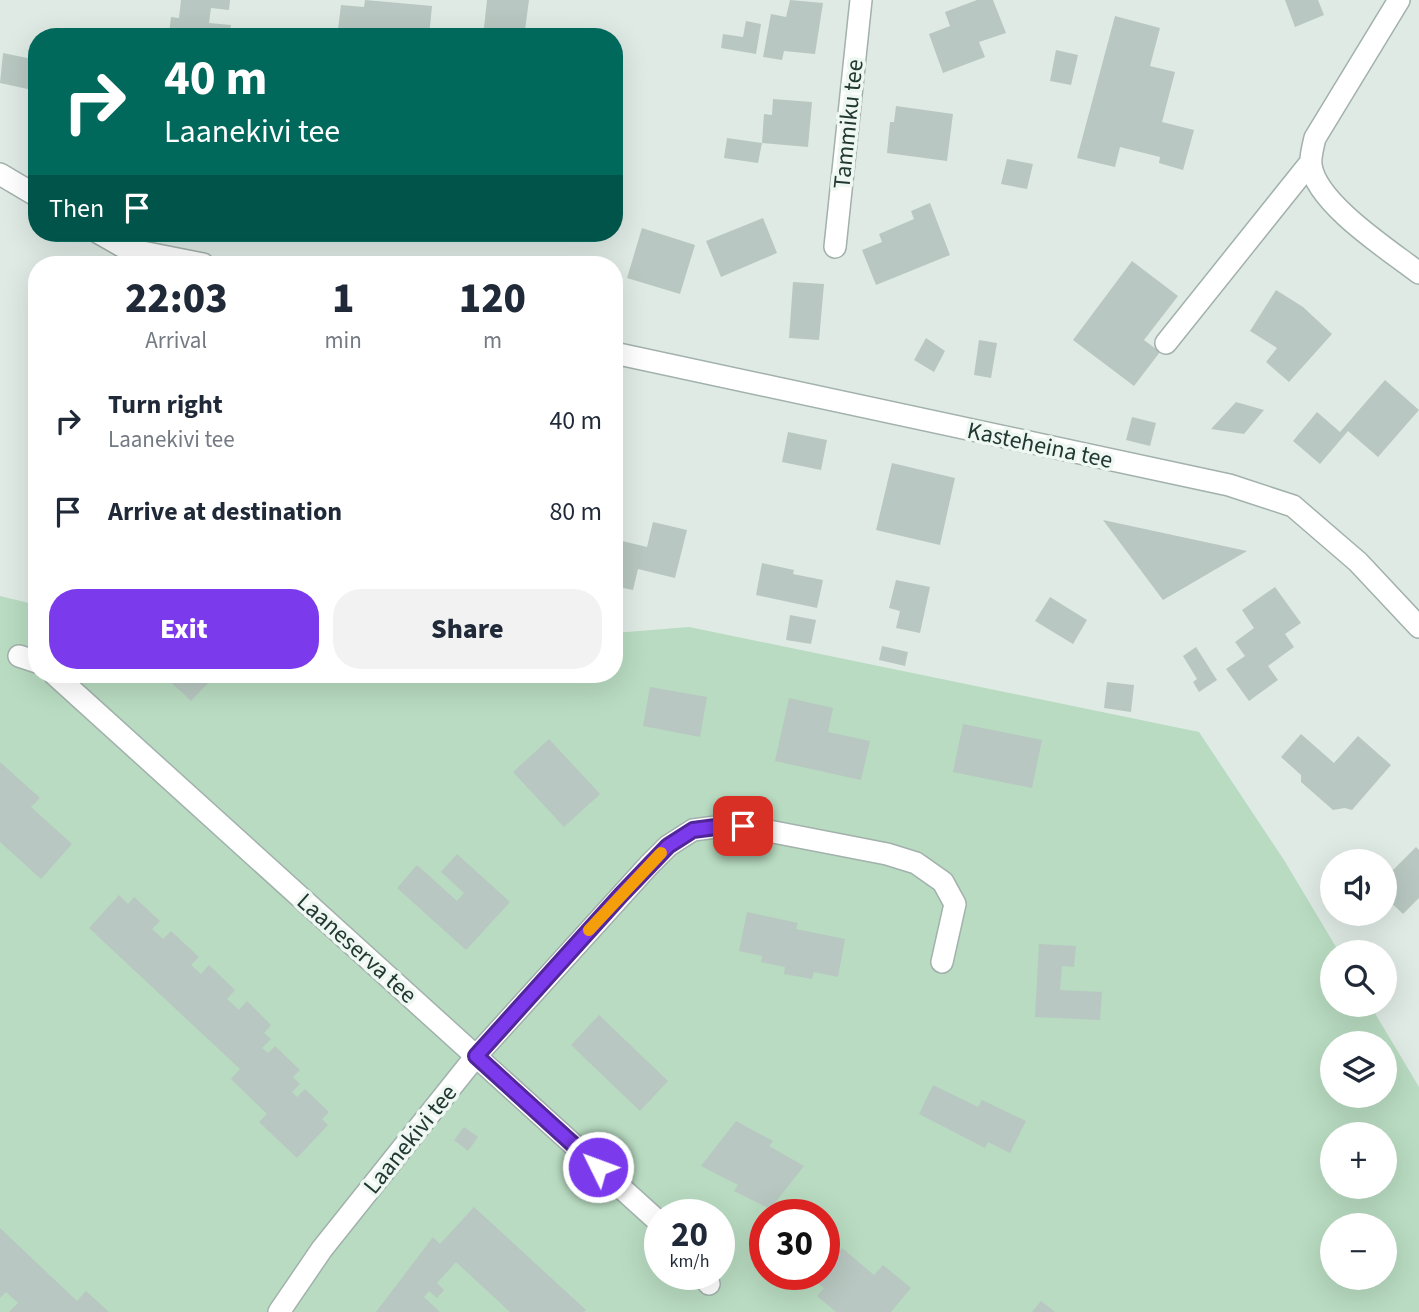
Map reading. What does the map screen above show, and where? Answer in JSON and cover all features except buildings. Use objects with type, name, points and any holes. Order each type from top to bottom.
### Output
[{"type":"street","name":"Tammiku tee","points":[[835,247],[860,0]]},
{"type":"street","points":[[1399,0],[1315,138],[1310,163],[1316,185],[1345,216],[1419,273]]},
{"type":"street","points":[[1166,343],[1310,163]]},
{"type":"street","points":[[0,174],[28,191]]},
{"type":"street","points":[[115,242],[127,249],[162,256]]},
{"type":"street","name":"Kasteheina tee","points":[[623,355],[1230,485],[1293,506],[1358,562],[1419,627]]},
{"type":"street","name":"Laaneserva tee","points":[[64,683],[644,1208]]},
{"type":"street","name":"Laanekivi tee","points":[[279,1312],[322,1250],[476,1056],[639,875],[668,846],[693,830],[743,826],[887,854],[916,863],[943,882],[955,904],[942,962]]},
{"type":"green space","points":[[0,596],[28,603],[28,683],[623,683],[623,632],[689,627],[1199,732],[1284,860],[1320,920],[1320,926],[1323,926],[1332,940],[1320,940],[1320,1017],[1377,1017],[1386,1031],[1320,1031],[1320,1108],[1397,1108],[1397,1050],[1419,1087],[1419,1312],[0,1312]]},
{"type":"slow traffic","points":[[589,930],[661,853]]},
{"type":"route","points":[[598,1167],[476,1056],[668,846],[693,830],[743,826]]}]
